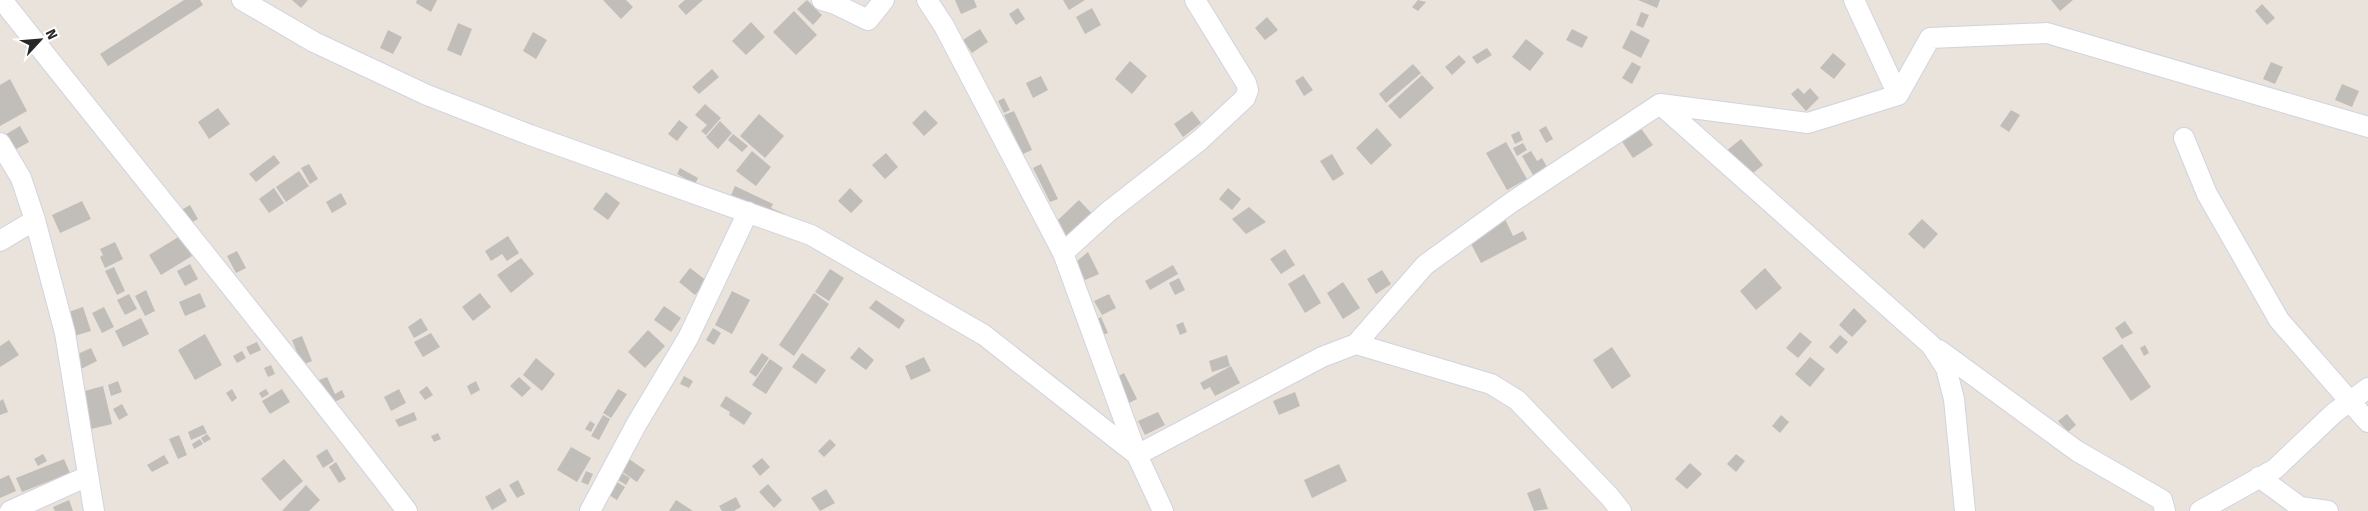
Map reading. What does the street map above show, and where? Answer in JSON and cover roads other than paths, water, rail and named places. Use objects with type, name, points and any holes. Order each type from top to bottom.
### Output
[{"type":"street","points":[[2,0],[170,213],[272,336],[406,511]]},
{"type":"street","points":[[242,0],[314,42],[428,95],[530,135],[811,235],[984,335],[1138,456]]},
{"type":"street","points":[[822,0],[868,20],[884,0]]},
{"type":"street","points":[[927,0],[944,26],[1064,252],[1138,456],[1163,511]]},
{"type":"street","points":[[1064,252],[1108,212],[1200,140],[1245,98],[1248,90],[1246,83],[1195,0]]},
{"type":"street","points":[[1854,0],[1898,95]]},
{"type":"street","points":[[1138,456],[1322,357],[1356,344],[1424,265],[1512,202],[1660,104],[1808,123],[1898,95],[1930,38],[2047,33],[2368,127]]},
{"type":"street","points":[[1660,104],[1925,339],[2077,451],[2162,500],[2165,511]]},
{"type":"street","points":[[2184,138],[2207,194],[2279,320],[2335,387],[2368,422]]},
{"type":"street","points":[[0,143],[21,178],[35,220],[65,333],[94,511]]},
{"type":"street","points":[[590,511],[636,425],[688,338],[748,212]]},
{"type":"street","points":[[0,241],[35,220]]},
{"type":"street","points":[[1925,339],[1946,368],[1954,399],[1965,511]]},
{"type":"street","points":[[1356,344],[1491,384],[1517,400],[1621,511]]},
{"type":"street","points":[[2200,511],[2274,469],[2334,413],[2368,388]]},
{"type":"street","points":[[10,511],[88,476]]},
{"type":"street","points":[[2259,477],[2300,507],[2328,511]]}]
